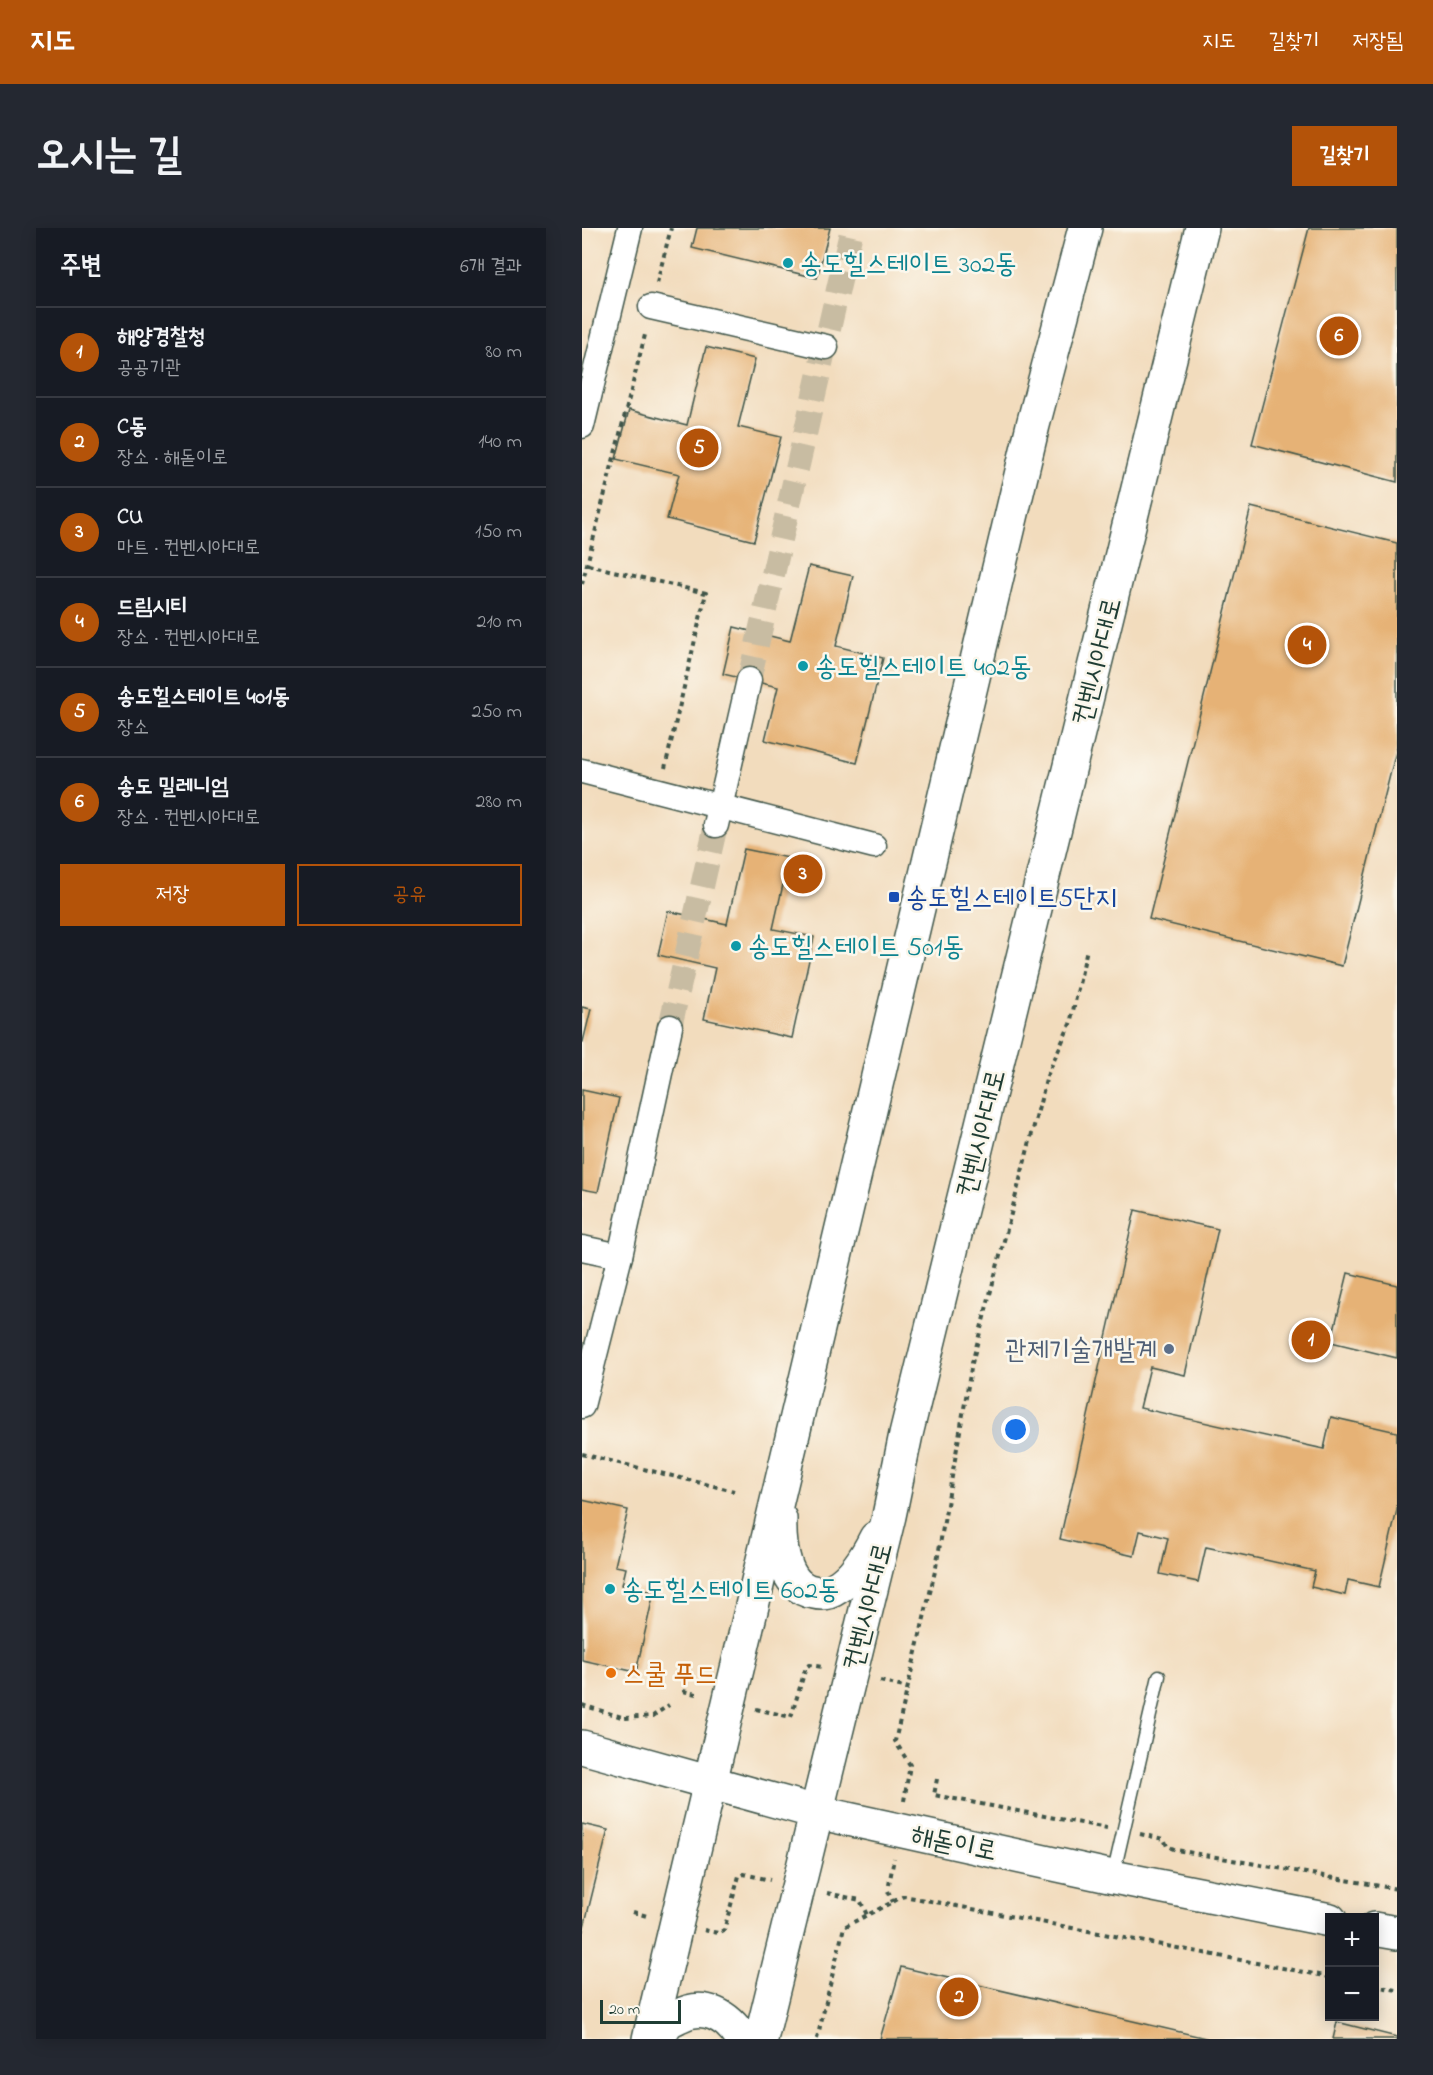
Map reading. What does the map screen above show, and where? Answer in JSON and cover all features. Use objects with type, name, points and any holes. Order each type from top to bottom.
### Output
[{"type":"main road","points":[[649,2039],[1031,437],[1085,228]]},
{"type":"main road","name":"컨벤시아대로","points":[[761,2039],[889,1516],[912,1410],[1202,228]]},
{"type":"main road","points":[[781,1483],[781,1548],[790,1575],[805,1590],[825,1593],[837,1588],[864,1560],[889,1516]]},
{"type":"main road","name":"해돋이로","points":[[582,1747],[816,1812],[1113,1877],[1325,1919]]},
{"type":"main road","points":[[1379,1930],[1397,1933]]},
{"type":"main road","points":[[657,2039],[669,2021],[689,2010],[703,2010],[718,2014],[735,2028],[742,2039]]},
{"type":"street","points":[[582,426],[630,228]]},
{"type":"street","points":[[651,307],[826,347]]},
{"type":"street","points":[[716,825],[749,680]]},
{"type":"street","points":[[582,771],[873,846]]},
{"type":"street","points":[[582,1406],[620,1256],[670,1027]]},
{"type":"street","points":[[582,1248],[620,1256]]},
{"type":"lane","points":[[1113,1877],[1159,1676]]},
{"type":"path","points":[[582,584],[671,228]]},
{"type":"path","points":[[588,565],[706,593],[659,791]]},
{"type":"path","points":[[910,1765],[894,1742],[936,1567],[972,1363],[1047,1076],[1070,1024],[1087,949]]},
{"type":"path","points":[[582,1454],[734,1491]]},
{"type":"path","points":[[773,1713],[791,1717],[806,1667],[809,1665],[823,1667]]},
{"type":"path","points":[[894,1685],[907,1688]]},
{"type":"path","points":[[582,1705],[625,1718],[652,1716],[669,1705]]},
{"type":"path","points":[[937,1779],[934,1795],[1088,1824]]},
{"type":"path","points":[[1164,1839],[1167,1846],[1176,1850],[1397,1889]]},
{"type":"path","points":[[710,1931],[718,1933],[724,1930],[739,1876],[744,1874],[752,1876]]},
{"type":"path","points":[[888,1891],[893,1902]]},
{"type":"path","points":[[817,2039],[844,1927],[904,1896],[1325,1976]]},
{"type":"path","points":[[860,1900],[867,1915]]},
{"type":"path","points":[[1379,1987],[1397,1990]]},
{"type":"building","name":"송도힐스테이트 302동","points":[[697,228],[830,228],[817,278],[692,248]]},
{"type":"building","points":[[1309,228],[1397,228],[1397,482],[1252,444]]},
{"type":"building","points":[[706,347],[755,359],[738,427],[781,437],[754,541],[667,519],[679,474],[616,459],[629,410],[687,425]]},
{"type":"building","points":[[1251,507],[1397,543],[1397,747],[1342,966],[1149,919]]},
{"type":"building","name":"송도힐스테이트 402동","points":[[809,566],[853,576],[836,646],[883,658],[857,763],[765,740],[778,687],[723,674],[734,627],[790,641]]},
{"type":"building","name":"송도힐스테이트 501동","points":[[744,849],[789,858],[773,929],[814,937],[792,1038],[704,1019],[715,968],[658,955],[668,911],[727,924]]},
{"type":"building","points":[[582,1007],[591,1009],[583,1042],[582,1042]]},
{"type":"building","points":[[582,1090],[619,1098],[598,1192],[582,1189]]},
{"type":"building","points":[[1135,1210],[1218,1229],[1185,1375],[1150,1367],[1140,1408],[1324,1449],[1331,1417],[1397,1432],[1397,1510],[1379,1587],[1348,1580],[1345,1595],[1311,1587],[1315,1571],[1206,1547],[1198,1582],[1160,1574],[1168,1538],[1140,1531],[1134,1556],[1060,1539]]},
{"type":"building","points":[[1348,1273],[1397,1285],[1397,1358],[1331,1342]]},
{"type":"building","name":"송도힐스테이트 602동","points":[[582,1500],[628,1510],[615,1566],[626,1568],[622,1585],[654,1592],[636,1672],[582,1660]]},
{"type":"building","points":[[582,1824],[608,1830],[583,1931],[582,1931]]},
{"type":"building","points":[[901,1967],[1206,2038],[1206,2039],[880,2039]]},
{"type":"building","points":[[1337,2022],[1397,2037],[1397,2039],[1333,2039]]},
{"type":"tunnel","points":[[749,680],[852,228]]},
{"type":"tunnel","points":[[670,1027],[716,825]]},
{"type":"place","name":"송도힐스테이트 302동","points":[[788,263]]},
{"type":"place","name":"송도 밀레니엄","points":[[1339,336]]},
{"type":"place","name":"송도힐스테이트 401동","points":[[699,448]]},
{"type":"place","name":"드림시티","points":[[1307,645]]},
{"type":"place","name":"송도힐스테이트 402동","points":[[803,666]]},
{"type":"place","name":"CU","points":[[803,874]]},
{"type":"place","name":"송도힐스테이트5단지","points":[[894,897]]},
{"type":"place","name":"송도힐스테이트 501동","points":[[736,946]]},
{"type":"place","name":"해양경찰청","points":[[1311,1340]]},
{"type":"place","name":"관제기술개발계","points":[[1169,1349]]},
{"type":"place","name":"송도힐스테이트 602동","points":[[610,1589]]},
{"type":"place","name":"스쿨 푸드","points":[[611,1673]]},
{"type":"place","name":"C동","points":[[959,1997]]}]
